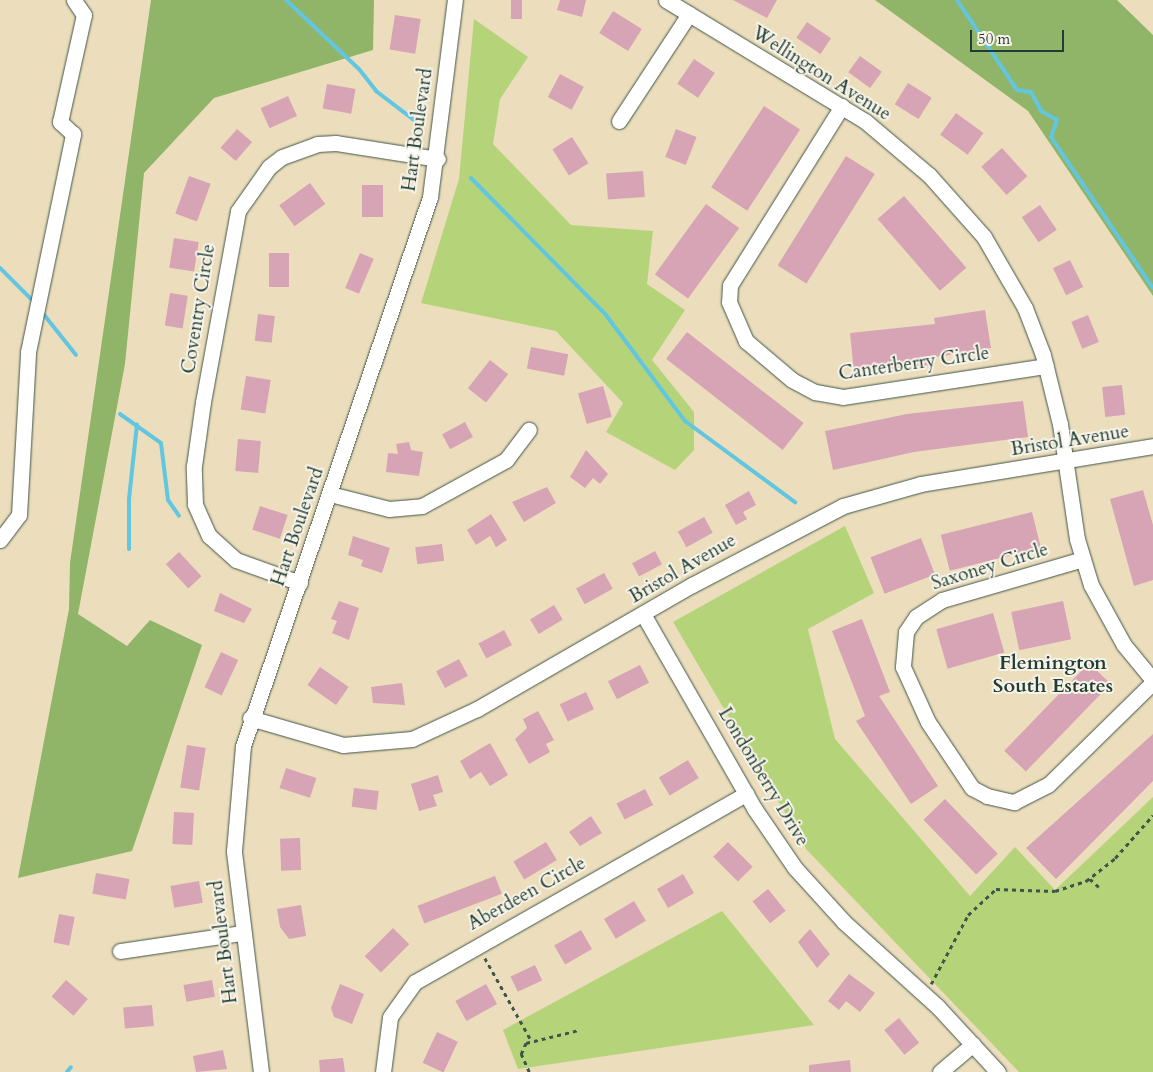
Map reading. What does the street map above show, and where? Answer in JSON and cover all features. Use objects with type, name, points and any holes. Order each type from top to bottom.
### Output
[{"type":"street","points":[[0,540],[19,515],[28,352],[73,134],[60,122],[84,15],[74,0]]},
{"type":"street","name":"Hart Boulevard","points":[[261,1072],[242,933],[234,851],[239,770],[250,718],[300,583],[425,212],[438,159],[455,0]]},
{"type":"street","name":"Wellington Avenue","points":[[666,0],[842,106],[929,174],[984,237],[1025,308],[1046,366],[1066,462],[1082,559],[1111,626],[1153,681]]},
{"type":"street","points":[[619,121],[689,14]]},
{"type":"street","name":"Canterberry Circle","points":[[842,106],[730,285],[729,302],[746,341],[796,383],[843,397],[1046,366]]},
{"type":"street","name":"Coventry Circle","points":[[300,583],[236,560],[209,536],[195,504],[194,466],[203,402],[238,212],[269,167],[282,157],[317,144],[355,145],[438,159]]},
{"type":"street","points":[[330,494],[389,509],[422,506],[506,460],[529,430]]},
{"type":"street","name":"Bristol Avenue","points":[[250,718],[343,745],[412,739],[463,717],[643,614],[843,506],[921,484],[1066,462],[1153,446]]},
{"type":"street","name":"Saxoney Circle","points":[[1082,559],[942,600],[916,617],[906,632],[903,667],[925,716],[972,788],[986,796],[1014,802],[1048,785],[1153,681]]},
{"type":"street","name":"Londonberry Drive","points":[[643,614],[746,794],[811,887],[925,995],[998,1072]]},
{"type":"street","name":"Aberdeen Circle","points":[[383,1072],[386,1030],[401,998],[415,982],[477,945],[746,794]]},
{"type":"street","points":[[120,951],[242,933]]},
{"type":"street","points":[[940,1072],[973,1044]]},
{"type":"path","points":[[925,995],[968,915],[996,889],[1055,891],[1090,879],[1153,815]]},
{"type":"path","points":[[1090,879],[1099,887]]},
{"type":"path","points":[[477,945],[531,1040]]},
{"type":"path","points":[[529,1072],[521,1054],[531,1040],[579,1030]]},
{"type":"green space","points":[[151,0],[374,0],[373,50],[214,98],[144,173],[125,364],[78,614],[127,646],[150,620],[202,645],[132,851],[18,878],[69,609],[70,563]]},
{"type":"green space","points":[[875,0],[1117,0],[1153,35],[1153,296],[1028,111]]},
{"type":"green space","points":[[474,19],[528,57],[500,99],[493,144],[571,225],[653,231],[647,284],[685,310],[652,360],[694,412],[694,450],[675,470],[606,432],[623,403],[556,331],[421,303],[459,179]]},
{"type":"green space","points":[[845,526],[874,593],[808,629],[835,739],[970,896],[1015,847],[1055,890],[1153,797],[1153,1072],[1019,1072],[807,850],[673,622]]},
{"type":"green space","points":[[722,911],[814,1025],[518,1069],[503,1030]]},
{"type":"building","points":[[511,0],[522,0],[522,19],[511,19]]},
{"type":"building","points":[[560,0],[586,0],[582,17],[557,10]]},
{"type":"building","points":[[733,0],[777,0],[767,18]]},
{"type":"building","points":[[613,11],[642,29],[628,51],[599,33]]},
{"type":"building","points":[[395,15],[421,19],[415,54],[390,50]]},
{"type":"building","points":[[807,22],[831,38],[820,54],[796,38]]},
{"type":"building","points":[[860,56],[882,72],[870,88],[848,72]]},
{"type":"building","points":[[694,59],[715,73],[698,98],[677,84]]},
{"type":"building","points":[[560,74],[584,87],[572,110],[548,97]]},
{"type":"building","points":[[908,83],[932,98],[918,119],[895,104]]},
{"type":"building","points":[[327,84],[356,89],[351,114],[323,109]]},
{"type":"building","points":[[288,96],[297,116],[270,128],[261,108]]},
{"type":"building","points":[[764,106],[800,129],[747,211],[711,187]]},
{"type":"building","points":[[956,113],[984,133],[968,155],[940,135]]},
{"type":"building","points":[[237,129],[252,142],[236,161],[221,148]]},
{"type":"building","points":[[676,129],[697,137],[686,165],[665,157]]},
{"type":"building","points":[[572,137],[588,163],[569,175],[552,149]]},
{"type":"building","points":[[1002,148],[1027,176],[1007,195],[981,167]]},
{"type":"building","points":[[846,156],[875,174],[806,283],[778,265]]},
{"type":"building","points":[[643,171],[645,197],[608,200],[606,174]]},
{"type":"building","points":[[189,176],[211,184],[197,221],[175,214]]},
{"type":"building","points":[[310,183],[325,204],[295,226],[279,205]]},
{"type":"building","points":[[362,185],[383,185],[383,217],[362,217]]},
{"type":"building","points":[[904,196],[966,268],[940,291],[878,219]]},
{"type":"building","points":[[706,204],[739,228],[688,298],[655,274]]},
{"type":"building","points":[[1040,205],[1057,230],[1039,242],[1022,217]]},
{"type":"building","points":[[174,238],[199,242],[194,272],[169,268]]},
{"type":"building","points":[[269,253],[289,253],[289,287],[269,287]]},
{"type":"building","points":[[360,253],[374,259],[359,294],[345,288]]},
{"type":"building","points":[[1070,260],[1083,287],[1066,295],[1053,268]]},
{"type":"building","points":[[170,293],[188,296],[183,328],[165,326]]},
{"type":"building","points":[[985,310],[991,348],[930,358],[931,365],[854,373],[850,333],[935,324],[934,318]]},
{"type":"building","points":[[258,314],[275,316],[272,343],[255,341]]},
{"type":"building","points":[[1088,315],[1099,342],[1082,349],[1071,322]]},
{"type":"building","points":[[687,332],[804,423],[783,450],[666,359]]},
{"type":"building","points":[[531,347],[568,354],[564,376],[527,369]]},
{"type":"building","points":[[490,360],[508,374],[486,403],[468,388]]},
{"type":"building","points":[[246,376],[271,380],[265,413],[241,410]]},
{"type":"building","points":[[1122,385],[1125,415],[1105,417],[1102,387]]},
{"type":"building","points":[[603,386],[612,417],[587,424],[578,393]]},
{"type":"building","points":[[1023,401],[1028,437],[914,452],[833,470],[825,431],[907,414]]},
{"type":"building","points":[[465,422],[473,437],[450,449],[442,434]]},
{"type":"building","points":[[238,439],[261,441],[258,473],[235,471]]},
{"type":"building","points":[[409,442],[411,450],[423,452],[419,476],[386,472],[388,453],[398,454],[396,444]]},
{"type":"building","points":[[586,450],[608,474],[600,484],[593,478],[585,488],[570,477]]},
{"type":"building","points":[[547,487],[556,503],[524,522],[512,502]]},
{"type":"building","points":[[1143,490],[1153,525],[1153,580],[1134,586],[1110,499]]},
{"type":"building","points":[[749,491],[756,505],[743,512],[747,519],[736,525],[725,505]]},
{"type":"building","points":[[260,506],[288,515],[280,539],[252,530]]},
{"type":"building","points":[[1032,512],[1041,548],[950,571],[941,535]]},
{"type":"building","points":[[491,514],[507,540],[496,547],[490,536],[476,545],[467,530]]},
{"type":"building","points":[[704,517],[713,533],[686,547],[678,532]]},
{"type":"building","points":[[353,536],[390,548],[382,573],[361,566],[363,560],[348,555]]},
{"type":"building","points":[[921,538],[935,574],[885,594],[871,557]]},
{"type":"building","points":[[442,544],[444,561],[417,564],[415,547]]},
{"type":"building","points":[[655,551],[662,564],[639,576],[632,563]]},
{"type":"building","points":[[179,552],[202,576],[188,588],[166,564]]},
{"type":"building","points":[[604,573],[613,589],[585,604],[576,589]]},
{"type":"building","points":[[220,593],[252,609],[244,623],[214,611]]},
{"type":"building","points":[[339,601],[359,608],[349,640],[332,633],[337,621],[331,619]]},
{"type":"building","points":[[1063,601],[1071,639],[1019,650],[1011,612]]},
{"type":"building","points":[[554,605],[563,620],[539,634],[530,619]]},
{"type":"building","points":[[993,613],[1004,652],[948,669],[936,629]]},
{"type":"building","points":[[862,619],[890,692],[879,696],[938,786],[911,804],[856,721],[865,716],[832,631]]},
{"type":"building","points":[[504,630],[512,645],[486,659],[478,644]]},
{"type":"building","points":[[221,652],[238,660],[222,695],[205,687]]},
{"type":"building","points":[[459,659],[468,676],[445,688],[436,671]]},
{"type":"building","points":[[1089,663],[1111,684],[1026,772],[1004,751]]},
{"type":"building","points":[[640,665],[649,683],[617,699],[608,681]]},
{"type":"building","points":[[320,667],[349,687],[336,705],[307,685]]},
{"type":"building","points":[[402,683],[405,705],[373,703],[371,687]]},
{"type":"building","points":[[586,692],[594,709],[568,721],[560,704]]},
{"type":"building","points":[[538,711],[554,740],[546,744],[550,752],[529,764],[515,739],[527,728],[523,719]]},
{"type":"building","points":[[1153,734],[1153,781],[1056,879],[1026,848]]},
{"type":"building","points":[[490,743],[508,775],[490,786],[481,772],[470,779],[460,761]]},
{"type":"building","points":[[187,745],[206,748],[199,790],[180,787]]},
{"type":"building","points":[[688,760],[699,778],[670,796],[659,778]]},
{"type":"building","points":[[286,768],[316,778],[310,798],[280,788]]},
{"type":"building","points":[[438,775],[443,792],[433,795],[437,806],[419,811],[411,784]]},
{"type":"building","points":[[354,788],[379,791],[376,810],[352,807]]},
{"type":"building","points":[[645,789],[653,805],[625,820],[616,804]]},
{"type":"building","points":[[945,799],[998,854],[976,875],[923,820]]},
{"type":"building","points":[[174,812],[194,813],[192,845],[172,844]]},
{"type":"building","points":[[591,816],[602,833],[580,846],[569,832]]},
{"type":"building","points":[[300,838],[301,870],[281,871],[280,839]]},
{"type":"building","points":[[546,842],[557,860],[524,880],[513,862]]},
{"type":"building","points":[[728,842],[753,867],[738,882],[713,857]]},
{"type":"building","points":[[96,873],[129,879],[126,900],[92,894]]},
{"type":"building","points":[[683,874],[694,893],[668,908],[657,889]]},
{"type":"building","points":[[495,876],[502,894],[424,923],[418,906]]},
{"type":"building","points":[[199,881],[203,903],[174,908],[170,886]]},
{"type":"building","points":[[768,889],[786,911],[770,923],[752,902]]},
{"type":"building","points":[[634,901],[646,921],[616,939],[604,919]]},
{"type":"building","points":[[301,905],[306,936],[289,939],[280,927],[277,909]]},
{"type":"building","points":[[59,914],[75,917],[69,946],[53,942]]},
{"type":"building","points":[[393,928],[409,944],[381,973],[365,956]]},
{"type":"building","points":[[810,929],[830,954],[817,968],[798,942]]},
{"type":"building","points":[[581,930],[592,949],[565,965],[554,946]]},
{"type":"building","points":[[535,965],[542,980],[518,992],[511,976]]},
{"type":"building","points":[[849,974],[875,993],[860,1012],[846,1001],[839,1010],[828,1001]]},
{"type":"building","points":[[66,980],[88,999],[73,1016],[52,997]]},
{"type":"building","points":[[212,980],[215,997],[186,1002],[183,985]]},
{"type":"building","points":[[340,984],[364,994],[352,1024],[334,1017],[331,1008]]},
{"type":"building","points":[[486,984],[497,1004],[467,1021],[455,1001]]},
{"type":"building","points":[[152,1005],[154,1026],[125,1028],[123,1008]]},
{"type":"building","points":[[899,1018],[919,1043],[904,1055],[884,1030]]},
{"type":"building","points":[[437,1032],[458,1042],[444,1072],[423,1063]]},
{"type":"building","points":[[223,1050],[227,1069],[196,1072],[193,1056]]},
{"type":"building","points":[[343,1058],[345,1072],[320,1072],[319,1060]]},
{"type":"building","points":[[850,1060],[851,1072],[809,1072],[809,1065]]},
{"type":"waterway","points":[[286,0],[359,69],[376,91],[414,120]]},
{"type":"waterway","points":[[957,0],[1017,90],[1031,92],[1041,111],[1057,120],[1051,137],[1153,288]]},
{"type":"waterway","points":[[471,178],[606,315],[685,421],[795,502]]},
{"type":"waterway","points":[[0,268],[34,302]]},
{"type":"waterway","points":[[41,311],[76,355]]},
{"type":"waterway","points":[[120,414],[161,443],[168,500],[179,516]]},
{"type":"waterway","points":[[129,549],[129,499],[137,424]]},
{"type":"waterway","points":[[67,1072],[71,1067]]},
{"type":"district","name":"Flemington South Estates","points":[[1053,674]]}]
